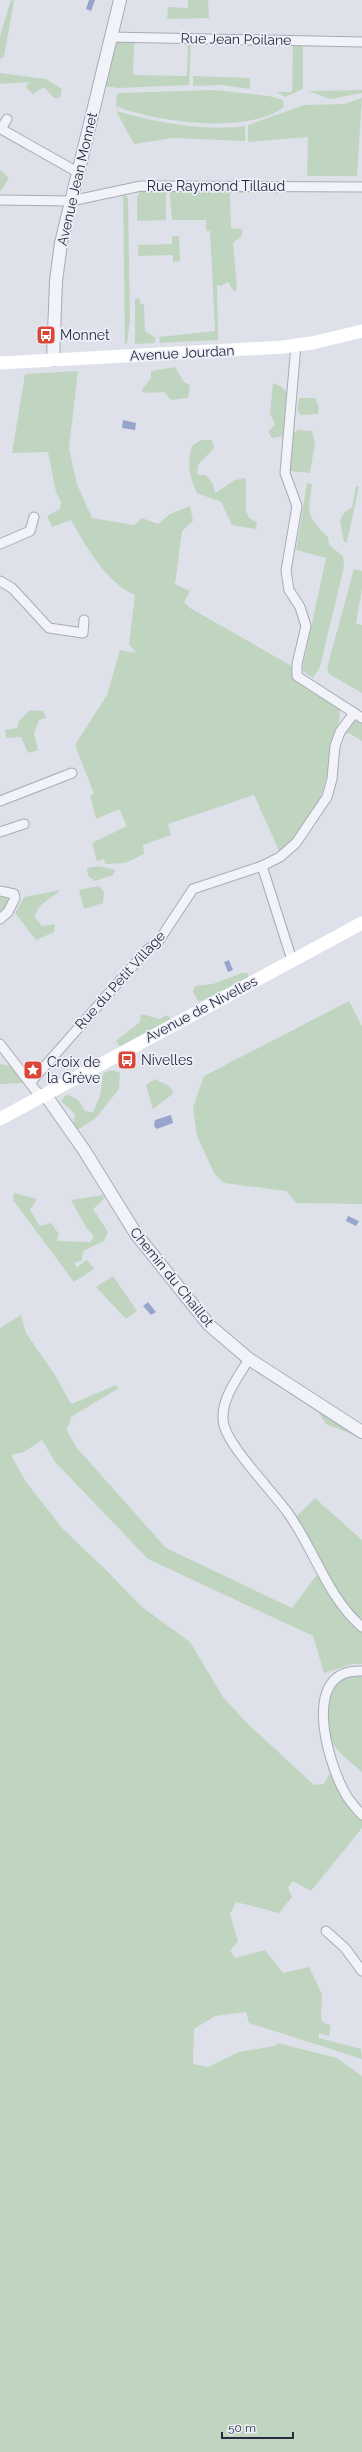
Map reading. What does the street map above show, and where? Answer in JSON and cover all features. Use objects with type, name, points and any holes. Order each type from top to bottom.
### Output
[{"type":"main road","name":"Avenue Jourdan","points":[[0,363],[296,346],[362,331]]},
{"type":"main road","name":"Avenue de Nivelles","points":[[0,1119],[362,923]]},
{"type":"street","name":"Avenue Jean Monnet","points":[[53,360],[57,273],[72,201],[120,0]]},
{"type":"street","name":"Rue Jean Poilane","points":[[111,37],[362,42]]},
{"type":"street","points":[[7,119],[1,129],[79,173]]},
{"type":"street","name":"Rue Raymond Tillaud","points":[[0,200],[72,201],[142,186],[362,187]]},
{"type":"street","points":[[296,346],[285,473],[297,506],[286,571],[289,590],[300,607],[306,626],[297,664],[297,676],[358,716]]},
{"type":"street","points":[[0,544],[30,531],[34,517]]},
{"type":"street","points":[[0,581],[12,588],[49,628],[83,633],[84,620]]},
{"type":"street","name":"Rue du Petit Village","points":[[30,1083],[146,951],[158,942],[193,889],[262,866],[280,857],[296,843],[327,797],[332,779],[335,746],[340,732],[358,716]]},
{"type":"street","points":[[0,801],[72,773]]},
{"type":"street","points":[[0,832],[24,824]]},
{"type":"street","points":[[262,866],[292,960]]},
{"type":"street","points":[[0,891],[14,894],[15,898],[8,912],[0,919]]},
{"type":"street","points":[[0,1044],[30,1083],[43,1096]]},
{"type":"street","name":"Chemin du Chaillot","points":[[43,1096],[48,1100],[84,1150],[136,1234],[209,1326],[249,1359],[362,1432]]},
{"type":"street","points":[[249,1359],[227,1400],[223,1411],[224,1426],[233,1442],[288,1513],[336,1594],[352,1618],[362,1627]]},
{"type":"street","points":[[362,1671],[350,1670],[336,1676],[329,1685],[324,1702],[327,1740],[337,1775],[346,1795],[362,1815]]},
{"type":"street","points":[[326,1931],[345,1948],[362,1971]]},
{"type":"green space","points":[[11,0],[14,1],[4,57],[0,59],[0,36]]},
{"type":"green space","points":[[188,0],[208,0],[209,18],[167,19],[168,7],[188,8]]},
{"type":"green space","points":[[117,42],[134,42],[133,75],[187,76],[188,42],[191,42],[189,85],[118,88],[104,86]]},
{"type":"green space","points":[[293,44],[303,44],[303,89],[285,97],[276,92],[292,92]]},
{"type":"green space","points":[[0,73],[46,79],[62,89],[60,98],[54,98],[44,87],[33,94],[26,87],[29,82],[0,84]]},
{"type":"green space","points":[[193,76],[250,78],[250,89],[222,85],[193,86]]},
{"type":"green space","points":[[214,90],[269,96],[283,100],[284,107],[268,116],[248,121],[201,123],[154,117],[116,106],[117,93]]},
{"type":"green space","points":[[362,90],[362,93],[330,99],[308,91]]},
{"type":"green space","points":[[362,98],[357,176],[307,176],[308,137],[248,142],[248,125],[304,105],[344,104]]},
{"type":"green space","points":[[116,111],[148,119],[196,127],[245,126],[245,141],[173,138],[134,144]]},
{"type":"green space","points":[[0,170],[9,178],[0,192]]},
{"type":"green space","points":[[211,188],[212,193],[218,193],[218,188],[278,188],[278,193],[230,193],[231,228],[242,229],[242,236],[233,243],[237,289],[234,292],[228,282],[221,286],[217,285],[218,340],[160,343],[159,337],[215,331],[210,231],[206,231],[206,220],[172,220],[169,189]]},
{"type":"green space","points":[[141,189],[166,190],[166,220],[137,221],[137,197]]},
{"type":"green space","points":[[123,193],[128,198],[130,320],[127,343],[125,344]]},
{"type":"green space","points":[[172,236],[179,236],[180,261],[173,262],[173,255],[138,256],[138,245],[172,244]]},
{"type":"green space","points":[[140,298],[140,304],[144,304],[145,331],[156,338],[154,343],[135,344],[135,299]]},
{"type":"green space","points":[[175,367],[184,382],[190,385],[188,398],[171,400],[164,392],[147,393],[141,391],[151,378],[151,371]]},
{"type":"green space","points":[[78,371],[69,449],[77,484],[92,518],[134,525],[142,518],[158,524],[170,514],[190,506],[193,521],[182,531],[175,584],[190,591],[184,602],[190,608],[290,665],[340,709],[338,728],[326,781],[317,806],[302,828],[280,853],[254,795],[168,824],[171,835],[143,845],[144,854],[125,863],[105,864],[104,859],[97,861],[92,843],[127,826],[119,809],[96,819],[90,795],[94,794],[75,745],[107,695],[120,650],[136,653],[129,644],[135,595],[125,590],[106,573],[90,552],[71,520],[52,527],[47,516],[60,509],[61,502],[56,492],[48,452],[12,453],[25,374]]},
{"type":"green space","points":[[273,383],[280,386],[289,394],[286,436],[272,438],[268,432],[275,424],[270,414]]},
{"type":"green space","points":[[299,398],[315,398],[319,407],[318,414],[301,415],[297,411]]},
{"type":"green space","points":[[299,430],[312,431],[315,442],[310,473],[290,471],[292,433]]},
{"type":"green space","points":[[201,440],[212,440],[214,448],[198,465],[197,475],[206,475],[213,484],[215,493],[235,480],[246,478],[246,511],[249,518],[257,522],[256,529],[232,525],[221,502],[197,493],[192,481],[189,464],[192,446]]},
{"type":"green space","points":[[307,483],[312,484],[310,514],[312,519],[328,537],[329,545],[343,556],[344,567],[320,667],[313,678],[302,670],[326,558],[296,550]]},
{"type":"green space","points":[[356,486],[359,487],[347,542],[344,542],[340,521],[344,513],[352,507]]},
{"type":"green space","points":[[354,569],[362,571],[362,589],[356,624],[362,625],[362,693],[329,674],[327,668]]},
{"type":"green space","points":[[30,710],[43,711],[46,718],[39,720],[34,733],[38,750],[28,753],[21,737],[6,738],[5,730],[17,728],[19,721]]},
{"type":"green space","points":[[358,719],[362,721],[362,741],[349,733],[344,735],[352,720]]},
{"type":"green space","points":[[99,866],[115,870],[113,875],[95,881],[88,876],[87,868]]},
{"type":"green space","points":[[99,886],[104,892],[103,903],[84,909],[79,890]]},
{"type":"green space","points":[[61,890],[41,905],[34,916],[42,926],[55,924],[54,932],[36,940],[15,913],[24,897]]},
{"type":"green space","points":[[0,894],[11,898],[0,919]]},
{"type":"green space","points":[[242,973],[248,973],[248,978],[199,1002],[193,992],[195,986],[213,984]]},
{"type":"green space","points":[[349,1001],[362,1026],[362,1204],[296,1203],[286,1191],[224,1183],[214,1173],[197,1136],[193,1107],[204,1076]]},
{"type":"green space","points":[[141,1014],[160,1019],[167,1015],[172,1020],[120,1047],[116,1041],[140,1022]]},
{"type":"green space","points":[[0,1064],[12,1066],[23,1083],[0,1084]]},
{"type":"green space","points":[[109,1070],[120,1072],[119,1089],[95,1119],[77,1130],[73,1126],[75,1114],[61,1101],[67,1094],[78,1100],[85,1111],[93,1112],[100,1096],[103,1074]]},
{"type":"green space","points":[[155,1079],[169,1086],[174,1093],[153,1109],[146,1085]]},
{"type":"green space","points":[[14,1193],[37,1199],[30,1210],[40,1226],[51,1223],[59,1234],[57,1241],[90,1242],[94,1236],[87,1229],[71,1200],[103,1195],[104,1199],[93,1209],[108,1232],[104,1241],[83,1251],[82,1260],[74,1263],[77,1267],[87,1260],[94,1269],[74,1282],[13,1200]]},
{"type":"green space","points":[[113,1276],[137,1311],[126,1319],[96,1287]]},
{"type":"green space","points":[[21,1315],[26,1333],[55,1375],[71,1404],[116,1385],[119,1388],[71,1417],[70,1423],[66,1429],[77,1448],[166,1548],[292,1608],[319,1572],[295,1518],[315,1498],[362,1540],[362,1664],[353,1664],[324,1673],[313,1636],[148,1559],[55,1462],[42,1440],[24,1452],[11,1455],[26,1482],[63,1529],[142,1607],[190,1642],[223,1697],[247,1723],[314,1785],[324,1784],[329,1774],[339,1781],[362,1815],[362,1828],[311,1891],[293,1881],[288,1887],[292,1897],[279,1913],[236,1902],[230,1914],[238,1941],[230,1951],[235,1958],[265,1950],[283,1973],[309,1967],[322,1994],[321,2019],[324,2023],[331,2025],[329,2036],[319,2033],[319,2038],[361,2049],[362,2059],[249,2023],[246,2012],[215,2016],[194,2029],[193,2064],[208,2067],[239,2052],[274,2046],[278,2043],[337,2058],[362,2076],[362,2452],[0,2452],[0,1328]]},
{"type":"green space","points":[[317,1410],[359,1437],[326,1424]]},
{"type":"green space","points":[[362,1674],[362,1772],[343,1756],[333,1744],[330,1737],[327,1718],[329,1697],[337,1681],[346,1676]]},
{"type":"water","points":[[89,0],[95,0],[91,11],[86,9]]},
{"type":"water","points":[[123,420],[136,423],[135,430],[122,428]]},
{"type":"water","points":[[229,960],[233,970],[228,972],[224,962]]},
{"type":"water","points":[[171,1115],[173,1123],[157,1129],[154,1126],[155,1120]]},
{"type":"water","points":[[348,1216],[359,1221],[356,1226],[346,1221]]},
{"type":"water","points":[[148,1302],[156,1312],[151,1315],[143,1306]]},
{"type":"place","name":"Monnet","points":[[46,335]]},
{"type":"place","name":"Nivelles","points":[[127,1060]]},
{"type":"place","name":"Croix de la Grève","points":[[33,1070]]}]
